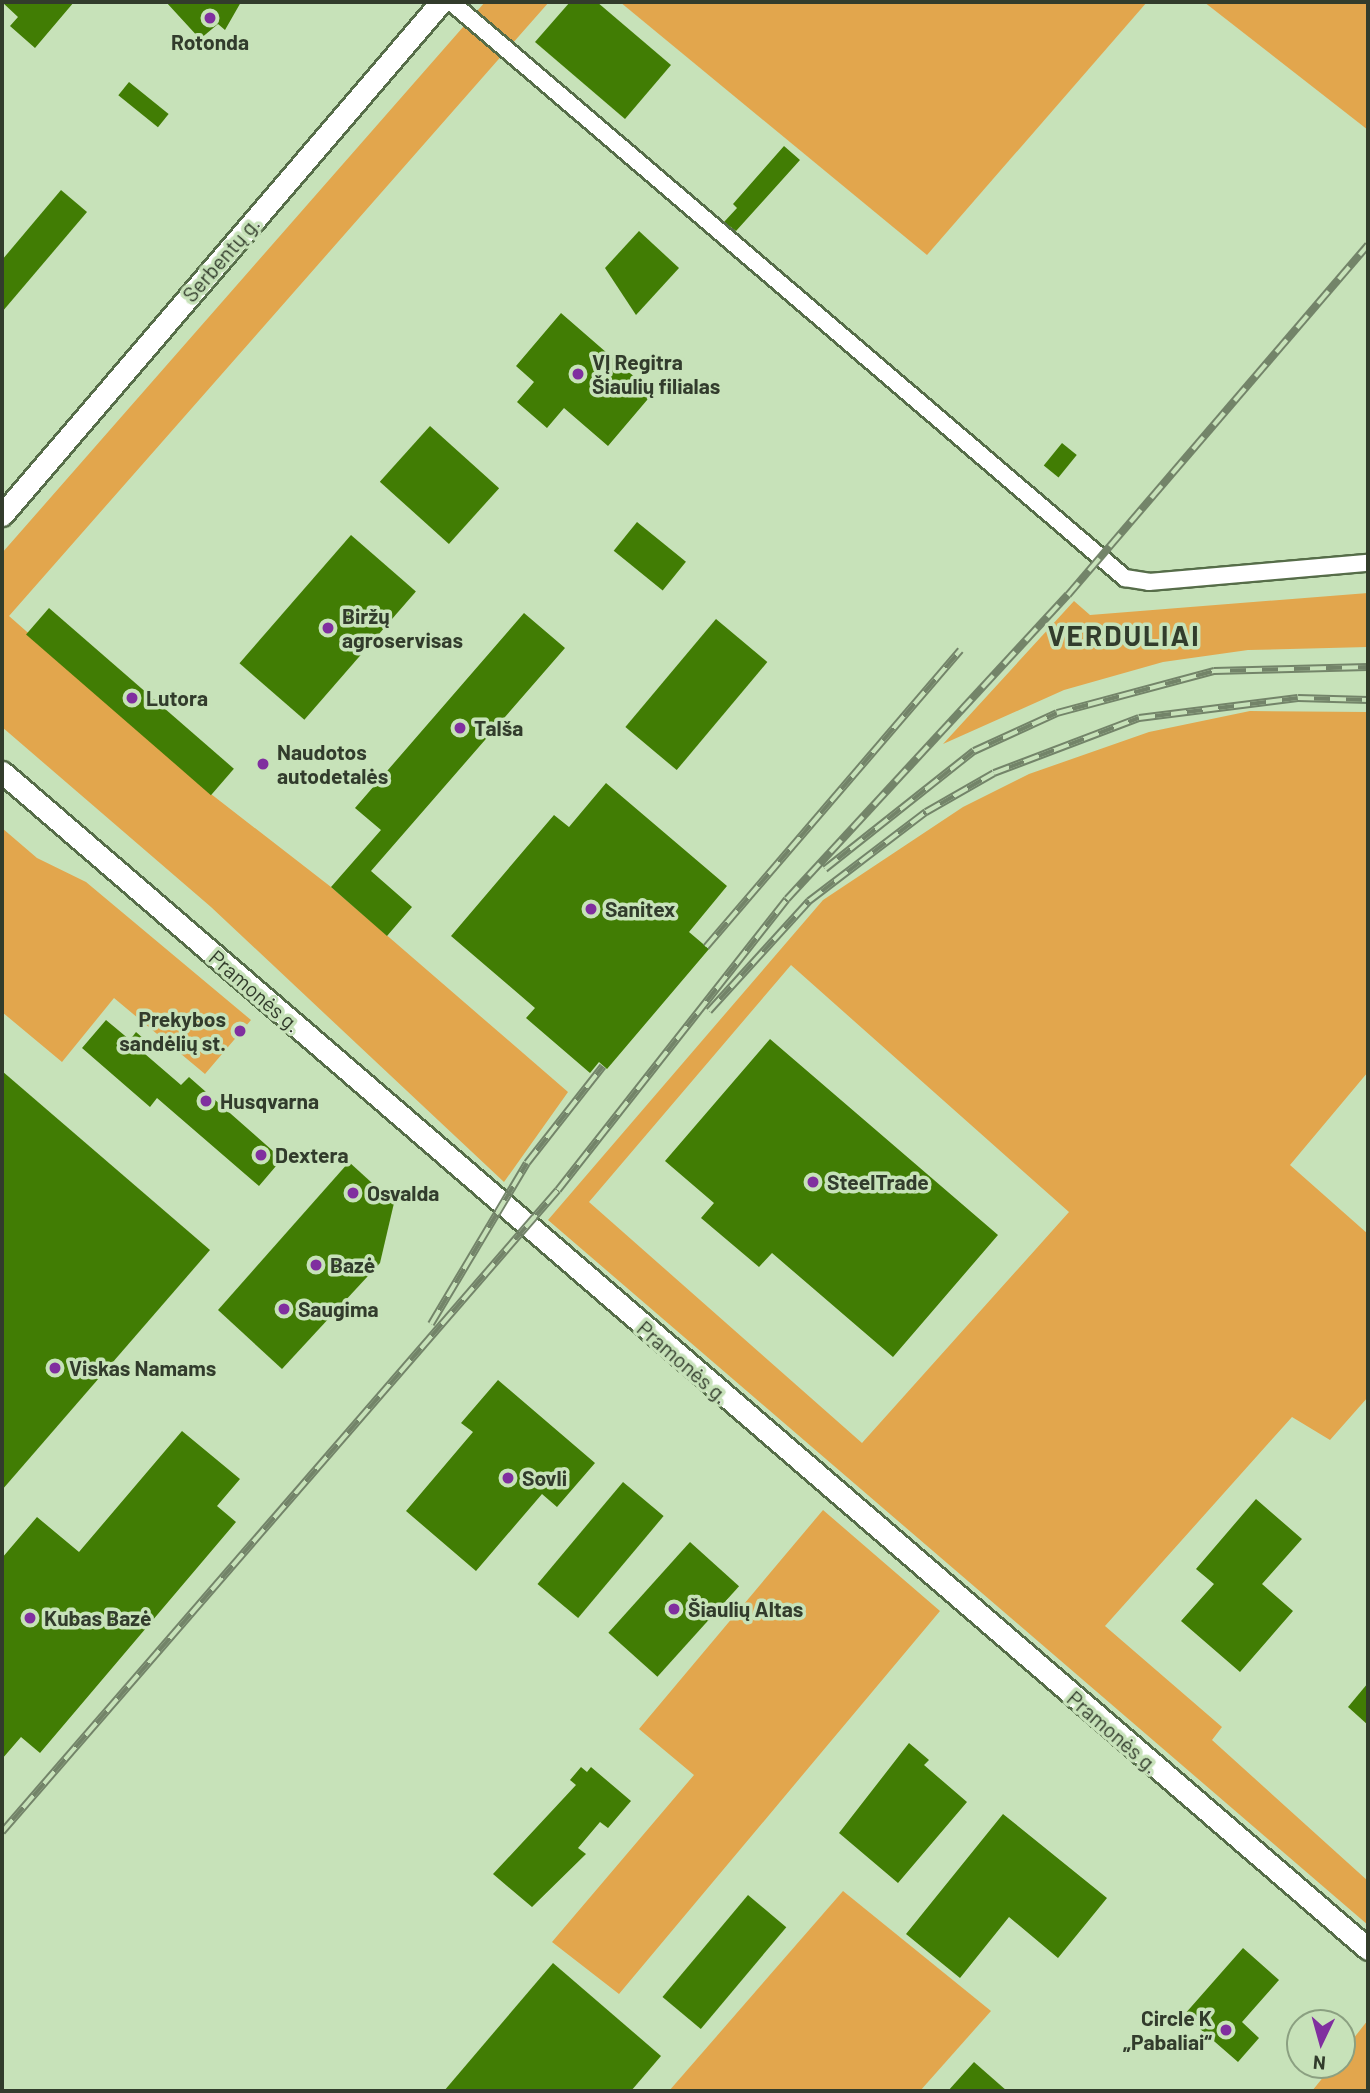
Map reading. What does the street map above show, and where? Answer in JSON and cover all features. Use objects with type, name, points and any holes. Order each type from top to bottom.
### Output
[{"type":"main road","name":"Serbentų g.","points":[[2,515],[440,2]]},
{"type":"main road","name":"Pramonės g.","points":[[2,772],[1368,1949]]},
{"type":"street","points":[[451,2],[1125,578],[1149,582],[1368,563]]},
{"type":"shaded area","points":[[485,2],[549,2],[9,616],[211,794],[331,887],[568,1092],[504,1182],[211,907],[2,727],[2,553]]},
{"type":"shaded area","points":[[620,2],[1147,2],[927,255]]},
{"type":"shaded area","points":[[1204,2],[1368,2],[1368,130]]},
{"type":"shaded area","points":[[1368,593],[1368,647],[1248,650],[1163,662],[1064,690],[943,744],[1074,601],[1090,615]]},
{"type":"shaded area","points":[[1250,711],[1368,712],[1368,1072],[1290,1165],[1368,1234],[1368,1397],[1330,1440],[1292,1417],[1105,1626],[1222,1727],[1212,1740],[1368,1881],[1368,1925],[548,1220],[823,900],[963,807],[1029,774],[1149,732]],"holes":[[[791,965],[1069,1212],[862,1443],[589,1202]]]},
{"type":"shaded area","points":[[2,828],[37,858],[86,882],[251,1020],[205,1074],[114,998],[62,1062],[2,1012]]},
{"type":"shaded area","points":[[823,1510],[940,1611],[619,1994],[552,1942],[694,1775],[639,1729]]},
{"type":"shaded area","points":[[843,1891],[991,2011],[920,2091],[669,2091]]},
{"type":"shaded area","points":[[1368,2020],[1368,2091],[1312,2091],[1322,2079],[1356,2079],[1356,2035]]},
{"type":"building","points":[[2,2],[74,2],[35,48],[10,26],[18,17]]},
{"type":"building","name":"Rotonda","points":[[166,2],[241,2],[225,30],[218,24],[200,39]]},
{"type":"building","points":[[570,2],[597,2],[671,65],[625,119],[535,42]]},
{"type":"building","points":[[129,82],[169,114],[158,127],[118,95]]},
{"type":"building","points":[[784,146],[800,160],[736,231],[724,222],[737,208],[733,204]]},
{"type":"building","points":[[61,190],[87,212],[2,312],[2,260]]},
{"type":"building","points":[[639,231],[679,268],[636,315],[605,268]]},
{"type":"building","name":"VĮ Regitra Šiaulių filialas","points":[[561,313],[653,393],[608,446],[564,408],[547,428],[517,402],[534,382],[516,366]]},
{"type":"building","points":[[430,426],[499,488],[449,544],[380,482]]},
{"type":"building","points":[[1062,443],[1077,455],[1059,477],[1044,466]]},
{"type":"building","points":[[637,522],[686,562],[663,590],[614,551]]},
{"type":"building","name":"Biržų agroservisas","points":[[351,535],[416,591],[304,720],[239,663]]},
{"type":"building","points":[[49,608],[234,769],[211,795],[26,634]]},
{"type":"building","name":"Talša","points":[[524,613],[565,648],[371,871],[412,907],[387,936],[331,887],[381,830],[355,808]]},
{"type":"building","points":[[716,619],[767,662],[677,770],[625,727]]},
{"type":"building","name":"Sanitex","points":[[606,783],[727,886],[689,932],[709,949],[607,1069],[599,1062],[590,1073],[526,1018],[535,1008],[451,936],[554,815],[569,827]]},
{"type":"building","points":[[106,1020],[130,1040],[136,1032],[152,1046],[145,1054],[181,1085],[189,1077],[282,1159],[259,1186],[157,1098],[150,1107],[82,1048]]},
{"type":"building","name":"SteelTrade","points":[[770,1039],[998,1235],[893,1357],[772,1253],[759,1267],[701,1218],[714,1203],[665,1161]]},
{"type":"building","name":"Viskas Namams","points":[[2,1071],[210,1250],[2,1490]]},
{"type":"building","name":"Bazė","points":[[349,1162],[394,1203],[380,1263],[282,1369],[218,1310]]},
{"type":"building","name":"Sovli","points":[[498,1380],[595,1463],[557,1507],[542,1494],[476,1571],[406,1511],[473,1432],[461,1423]]},
{"type":"building","points":[[182,1431],[240,1479],[217,1506],[236,1522],[40,1753],[21,1737],[2,1759],[2,1558],[37,1517],[79,1552]]},
{"type":"building","points":[[623,1482],[664,1516],[578,1618],[538,1584]]},
{"type":"building","points":[[1256,1499],[1302,1539],[1262,1584],[1293,1611],[1240,1672],[1181,1621],[1214,1584],[1196,1569]]},
{"type":"building","name":"Šiaulių Altas","points":[[690,1542],[739,1586],[657,1677],[608,1633]]},
{"type":"building","points":[[1368,1683],[1368,1725],[1348,1707]]},
{"type":"building","points":[[909,1743],[929,1760],[924,1765],[967,1802],[898,1883],[839,1833]]},
{"type":"building","points":[[581,1767],[587,1772],[591,1767],[631,1801],[608,1828],[600,1822],[578,1848],[586,1854],[532,1907],[493,1874],[576,1785],[570,1780]]},
{"type":"building","points":[[1003,1814],[1107,1898],[1058,1958],[1009,1917],[960,1978],[906,1934]]},
{"type":"building","points":[[748,1895],[786,1927],[701,2029],[663,1997]]},
{"type":"building","points":[[1243,1948],[1279,1980],[1242,2022],[1259,2038],[1238,2062],[1184,2015]]},
{"type":"building","points":[[553,1963],[661,2056],[631,2091],[444,2091]]},
{"type":"building","points":[[974,2062],[1007,2091],[948,2091]]},
{"type":"railway","points":[[2,1832],[558,1190],[787,899],[1068,595],[1368,245]]},
{"type":"railway","points":[[706,947],[961,650]]},
{"type":"railway","points":[[825,869],[974,751],[1057,713],[1214,671],[1368,667]]},
{"type":"railway","points":[[709,1011],[809,901],[926,812],[994,773],[1139,718],[1298,698],[1368,700]]},
{"type":"railway","points":[[431,1324],[527,1163],[603,1066]]},
{"type":"place","name":"Rotonda","points":[[210,18]]},
{"type":"place","name":"VĮ Regitra Šiaulių filialas","points":[[578,374]]},
{"type":"place","name":"Biržų agroservisas","points":[[328,628]]},
{"type":"place","name":"Lutora","points":[[132,698]]},
{"type":"place","name":"Talša","points":[[460,728]]},
{"type":"place","name":"Naudotos autodetalės","points":[[263,764]]},
{"type":"place","name":"Sanitex","points":[[591,909]]},
{"type":"place","name":"Prekybos sandėlių st.","points":[[240,1031]]},
{"type":"place","name":"Husqvarna","points":[[206,1101]]},
{"type":"place","name":"Dextera","points":[[261,1155]]},
{"type":"place","name":"SteelTrade","points":[[813,1182]]},
{"type":"place","name":"Osvalda","points":[[353,1193]]},
{"type":"place","name":"Bazė","points":[[316,1265]]},
{"type":"place","name":"Saugima","points":[[284,1309]]},
{"type":"place","name":"Viskas Namams","points":[[55,1368]]},
{"type":"place","name":"Sovli","points":[[508,1478]]},
{"type":"place","name":"Šiaulių Altas","points":[[674,1609]]},
{"type":"place","name":"Kubas Bazė","points":[[30,1618]]},
{"type":"place","name":"Circle K „Pabaliai“","points":[[1226,2030]]},
{"type":"district","name":"VERDULIAI","points":[[1124,635]]}]
